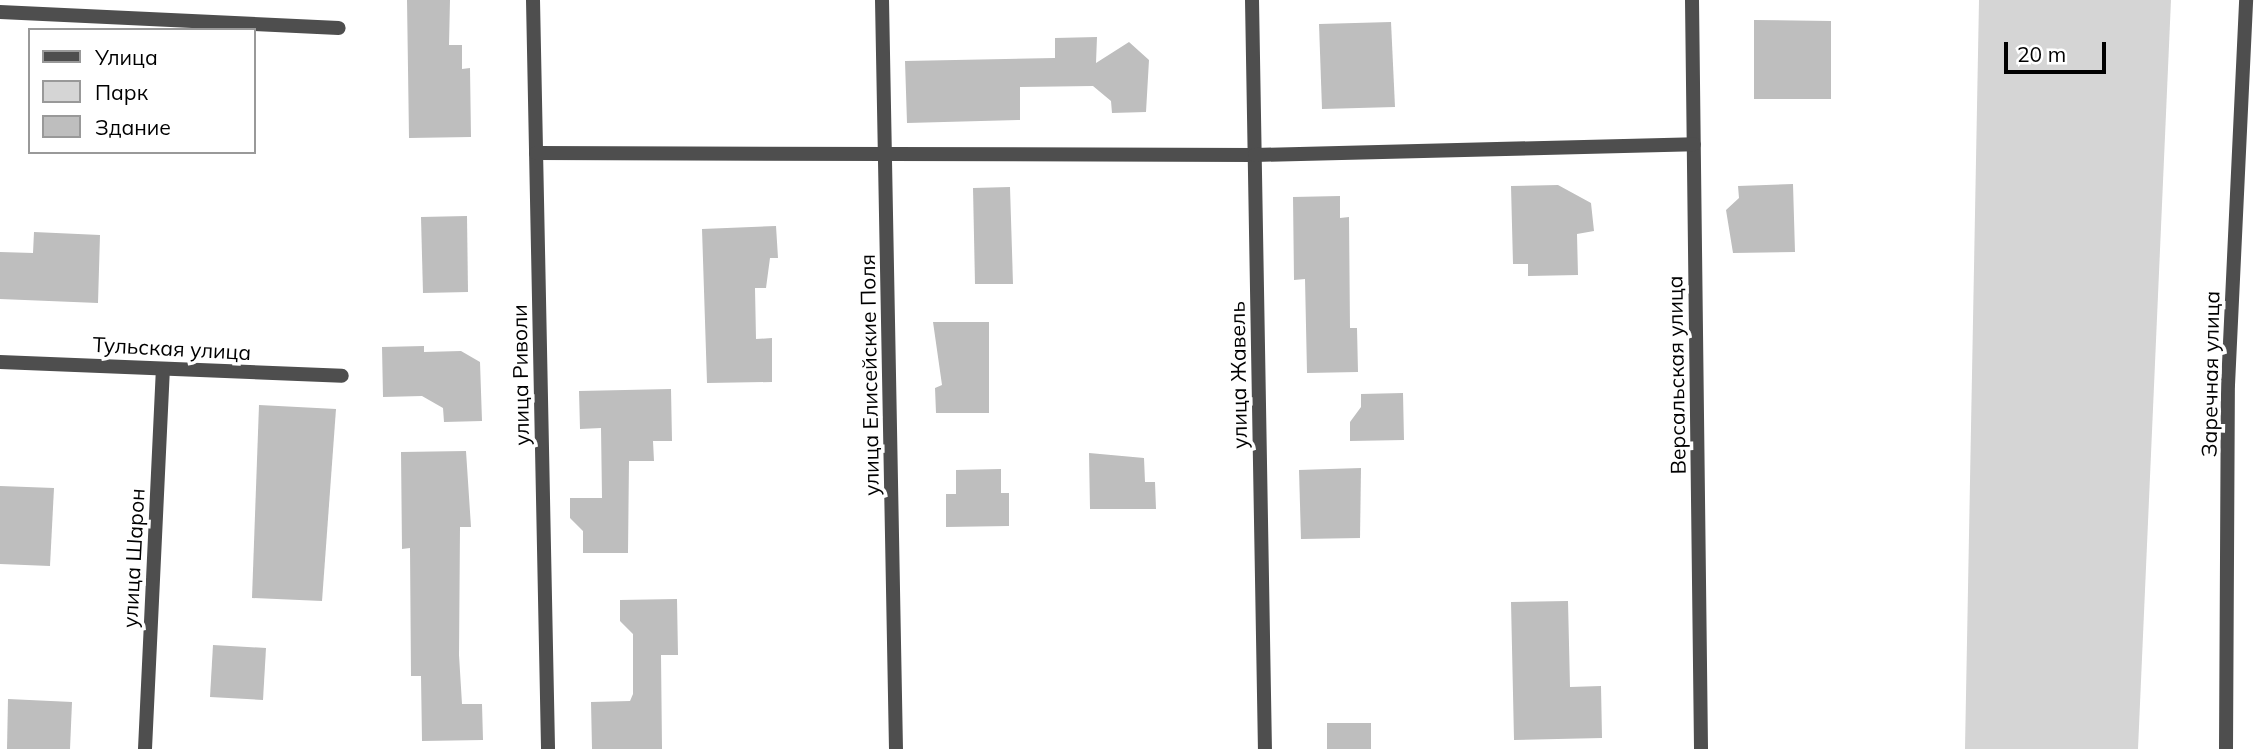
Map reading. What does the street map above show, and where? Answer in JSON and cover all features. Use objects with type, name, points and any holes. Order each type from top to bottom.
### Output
[{"type":"street","name":"улица Риволи","points":[[533,0],[548,749]]},
{"type":"street","name":"улица Елисейские Поля","points":[[882,0],[896,749]]},
{"type":"street","name":"улица Жавель","points":[[1252,0],[1265,749]]},
{"type":"street","name":"Версальская улица","points":[[1692,0],[1700,749]]},
{"type":"street","name":"Заречная улица","points":[[2226,749],[2228,385],[2246,0]]},
{"type":"street","points":[[0,12],[339,28]]},
{"type":"street","points":[[536,153],[886,157],[1255,155],[1694,144]]},
{"type":"street","name":"Тульская улица","points":[[0,362],[342,376]]},
{"type":"street","name":"улица Шарон","points":[[145,749],[163,369]]},
{"type":"green space","points":[[1979,0],[2171,0],[2138,749],[1965,749]]},
{"type":"building","points":[[407,0],[450,0],[449,45],[462,45],[462,69],[470,68],[471,137],[409,138]]},
{"type":"building","points":[[1754,20],[1831,21],[1831,99],[1754,99]]},
{"type":"building","points":[[1391,22],[1395,107],[1322,109],[1319,24]]},
{"type":"building","points":[[1097,37],[1096,63],[1129,42],[1149,60],[1146,112],[1112,113],[1111,101],[1093,86],[1020,87],[1020,120],[907,123],[905,61],[1055,58],[1055,38]]},
{"type":"building","points":[[1793,184],[1795,252],[1733,253],[1726,210],[1739,198],[1738,186]]},
{"type":"building","points":[[1558,185],[1591,203],[1594,231],[1577,234],[1578,275],[1528,276],[1528,264],[1513,264],[1511,186]]},
{"type":"building","points":[[1010,187],[1013,284],[975,284],[973,188]]},
{"type":"building","points":[[1340,196],[1340,218],[1349,217],[1350,328],[1357,328],[1358,372],[1307,373],[1305,279],[1294,280],[1293,197]]},
{"type":"building","points":[[467,216],[468,292],[423,293],[421,217]]},
{"type":"building","points":[[776,226],[778,258],[770,258],[766,288],[755,288],[756,339],[772,338],[772,382],[707,383],[702,229]]},
{"type":"building","points":[[34,232],[100,235],[98,303],[0,299],[0,252],[33,253]]},
{"type":"building","points":[[933,322],[989,322],[989,413],[936,413],[935,388],[942,385]]},
{"type":"building","points":[[424,346],[424,352],[461,351],[480,362],[482,421],[444,422],[443,408],[422,396],[383,397],[382,347]]},
{"type":"building","points":[[671,389],[672,441],[653,441],[654,461],[629,461],[628,553],[583,553],[583,531],[570,518],[570,498],[602,498],[601,428],[580,429],[579,391]]},
{"type":"building","points":[[1403,393],[1404,440],[1350,441],[1350,422],[1361,407],[1361,394]]},
{"type":"building","points":[[259,405],[336,409],[322,601],[252,598]]},
{"type":"building","points":[[466,451],[471,527],[460,527],[459,655],[462,704],[482,704],[483,740],[422,741],[421,676],[411,676],[410,548],[402,549],[401,452]]},
{"type":"building","points":[[1089,453],[1144,458],[1145,482],[1155,482],[1156,509],[1090,509]]},
{"type":"building","points":[[1361,468],[1360,538],[1301,539],[1299,470]]},
{"type":"building","points":[[1001,469],[1001,493],[1009,493],[1009,526],[946,527],[946,494],[956,494],[956,470]]},
{"type":"building","points":[[0,486],[54,488],[50,566],[0,564]]},
{"type":"building","points":[[677,599],[678,655],[661,655],[662,749],[592,749],[591,702],[630,701],[633,694],[633,634],[620,621],[620,600]]},
{"type":"building","points":[[1568,601],[1570,687],[1601,686],[1602,738],[1514,740],[1511,602]]},
{"type":"building","points":[[213,645],[266,648],[263,700],[210,697]]},
{"type":"building","points":[[8,699],[72,702],[70,749],[7,749]]},
{"type":"building","points":[[1327,723],[1371,723],[1371,749],[1327,749]]}]
